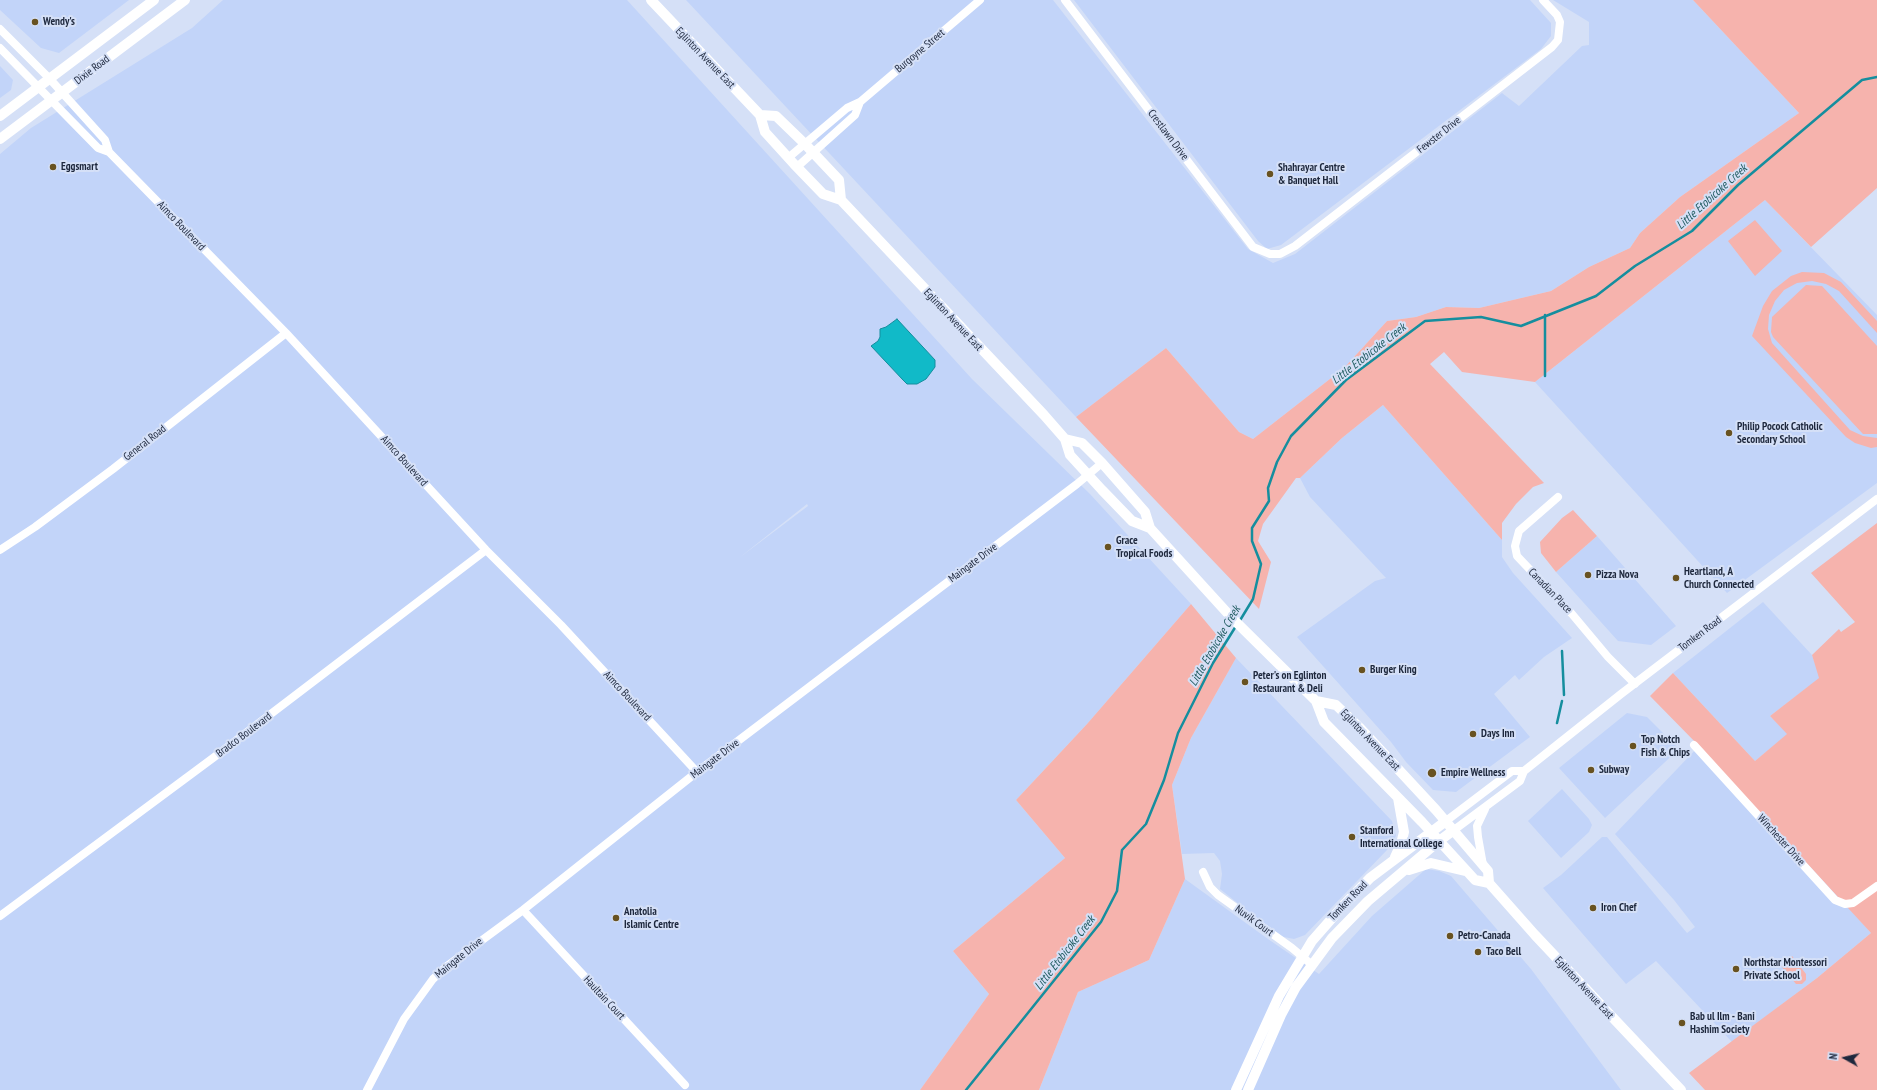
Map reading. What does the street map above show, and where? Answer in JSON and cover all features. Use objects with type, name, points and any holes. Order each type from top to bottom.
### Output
[{"type":"main road","name":"Dixie Road","points":[[0,116],[154,0]]},
{"type":"main road","name":"Eglinton Avenue East","points":[[651,0],[760,115],[765,132],[822,194],[841,200],[1044,415],[1065,439],[1070,455],[1132,520],[1150,528],[1231,617],[1316,701],[1324,722],[1431,832],[1475,880],[1489,883],[1535,935],[1681,1090]]},
{"type":"main road","name":"Dixie Road","points":[[0,139],[178,2]]},
{"type":"main road","points":[[760,115],[776,116],[805,144],[839,180],[841,200]]},
{"type":"main road","name":"Eglinton Avenue East","points":[[1065,439],[1082,443],[1102,463],[1145,512],[1150,528]]},
{"type":"main road","name":"Eglinton Avenue East","points":[[1316,701],[1336,705],[1454,830],[1488,871],[1489,883]]},
{"type":"main road","points":[[1394,860],[1401,844],[1404,832],[1398,798]]},
{"type":"main road","name":"Tomken Road","points":[[1236,1090],[1266,1020],[1302,956],[1324,927],[1350,897],[1394,860],[1446,821]]},
{"type":"main road","name":"Tomken Road","points":[[1248,1090],[1281,1015],[1311,964],[1353,915],[1400,873],[1454,830]]},
{"type":"main road","points":[[1400,873],[1431,863],[1467,871]]},
{"type":"street","name":"Burgoyne Street","points":[[788,158],[847,108],[860,102],[980,0]]},
{"type":"street","name":"Crestlawn Drive","points":[[1065,0],[1253,247],[1270,254],[1280,254]]},
{"type":"street","name":"Fewster Drive","points":[[1280,254],[1296,246],[1552,47],[1558,40],[1560,22],[1557,15],[1543,0]]},
{"type":"street","name":"Aimco Boulevard","points":[[0,29],[49,78],[105,140],[109,152]]},
{"type":"street","name":"Aimco Boulevard","points":[[0,48],[98,148],[109,152],[286,333],[486,550],[561,626],[697,772]]},
{"type":"street","name":"Burgoyne Street","points":[[797,167],[855,115],[860,102]]},
{"type":"street","name":"General Road","points":[[0,550],[36,527],[113,469],[286,333]]},
{"type":"street","name":"Maingate Drive","points":[[366,1090],[404,1019],[433,979],[446,966],[523,910],[697,772],[1089,475],[1102,463]]},
{"type":"street","name":"Canadian Place","points":[[1558,498],[1520,531],[1515,546],[1517,556],[1635,684]]},
{"type":"street","name":"Tomken Road","points":[[1454,830],[1486,808],[1520,781],[1524,771],[1635,684],[1877,499]]},
{"type":"street","name":"Bradco Boulevard","points":[[0,916],[213,758],[486,550]]},
{"type":"street","name":"Winchester Drive","points":[[1694,745],[1836,900],[1845,904],[1853,903],[1877,886]]},
{"type":"street","name":"Tomken Road","points":[[1446,821],[1512,771],[1524,771]]},
{"type":"street","points":[[1484,866],[1477,826],[1486,808]]},
{"type":"street","name":"Nuvik Court","points":[[1203,872],[1210,887],[1218,895],[1311,964]]},
{"type":"street","name":"Haultain Court","points":[[523,910],[685,1085]]},
{"type":"shaded area","points":[[0,0],[129,0],[59,53],[41,48],[0,10]]},
{"type":"shaded area","points":[[223,0],[627,0],[972,379],[1090,494],[1191,604],[1087,724],[1016,800],[1065,858],[953,951],[989,994],[920,1090],[0,1090],[0,154],[31,128],[192,28]],"holes":[[[807,504],[808,506],[739,558]]]},
{"type":"shaded area","points":[[686,0],[1053,0],[1248,249],[1273,263],[1295,254],[1502,93],[1519,106],[1582,46],[1589,45],[1589,22],[1553,0],[1693,0],[1799,113],[1680,197],[1640,233],[1630,248],[1589,267],[1551,291],[1479,308],[1446,307],[1416,317],[1387,321],[1344,368],[1253,439],[1239,432],[1166,348],[1076,417]]},
{"type":"shaded area","points":[[1074,0],[1530,0],[1551,23],[1551,36],[1541,49],[1281,245],[1267,249],[1258,241]]},
{"type":"shaded area","points":[[1693,0],[1877,0],[1877,188],[1811,247],[1765,200],[1535,382],[1462,372],[1444,352],[1430,364],[1544,483],[1533,487],[1516,504],[1502,523],[1502,540],[1383,405],[1342,438],[1300,478],[1296,478],[1263,524],[1258,541],[1271,562],[1259,609],[1076,417],[1166,348],[1239,432],[1253,439],[1344,368],[1387,321],[1416,317],[1446,307],[1479,308],[1551,291],[1589,267],[1630,248],[1640,233],[1680,197],[1799,113]]},
{"type":"shaded area","points":[[0,66],[13,80],[11,90],[0,98]]},
{"type":"shaded area","name":"Philip Pocock Catholic Secondary School","points":[[1765,200],[1877,315],[1877,483],[1727,593],[1535,382]]},
{"type":"shaded area","points":[[1755,220],[1782,251],[1755,276],[1728,241]]},
{"type":"shaded area","points":[[1802,272],[1824,273],[1841,282],[1877,321],[1877,333],[1839,291],[1826,284],[1812,281],[1797,283],[1784,290],[1775,301],[1769,315],[1768,329],[1772,343],[1850,430],[1863,436],[1877,438],[1877,447],[1871,448],[1855,443],[1846,437],[1752,336],[1763,306],[1772,291],[1791,276]]},
{"type":"shaded area","points":[[1806,285],[1822,286],[1877,346],[1877,434],[1863,434],[1773,337],[1771,332],[1772,317]]},
{"type":"shaded area","points":[[1383,405],[1502,540],[1502,557],[1513,573],[1572,638],[1544,657],[1519,680],[1515,675],[1494,694],[1530,737],[1456,792],[1433,790],[1406,762],[1391,742],[1297,637],[1375,581],[1386,578],[1310,497],[1300,478],[1342,438]]},
{"type":"shaded area","points":[[1573,510],[1597,536],[1556,572],[1541,553],[1540,542],[1562,518]]},
{"type":"shaded area","points":[[1877,523],[1877,1090],[1705,1090],[1689,1073],[1817,978],[1871,933],[1699,746],[1650,696],[1673,673],[1755,761],[1787,734],[1770,716],[1819,678],[1812,655],[1839,629],[1841,632],[1855,622],[1811,573]]},
{"type":"shaded area","points":[[1597,536],[1676,626],[1651,645],[1618,641],[1556,572]]},
{"type":"shaded area","points":[[1763,602],[1812,655],[1820,678],[1770,716],[1788,734],[1755,761],[1673,673]]},
{"type":"shaded area","points":[[1191,604],[1236,658],[1191,738],[1172,785],[1185,879],[1149,960],[1078,992],[1039,1090],[920,1090],[989,994],[953,951],[1065,858],[1016,800],[1087,724]]},
{"type":"shaded area","points":[[1236,658],[1392,821],[1396,836],[1387,850],[1305,935],[1294,939],[1279,936],[1220,889],[1222,874],[1220,861],[1214,853],[1182,854],[1172,785],[1191,738]]},
{"type":"shaded area","points":[[1627,713],[1647,717],[1679,749],[1605,818],[1559,768]]},
{"type":"shaded area","points":[[1699,746],[1794,845],[1871,933],[1817,978],[1732,1042],[1656,961],[1626,984],[1543,888],[1561,875],[1602,837],[1607,837],[1687,933],[1695,927],[1674,900],[1615,834]]},
{"type":"shaded area","points":[[1562,789],[1589,819],[1592,825],[1589,832],[1561,858],[1528,821]]},
{"type":"shaded area","points":[[1426,869],[1439,871],[1451,876],[1531,969],[1621,1090],[1039,1090],[1078,992],[1149,960],[1185,879],[1319,974],[1372,916]]},
{"type":"shaded area","points":[[1792,956],[1806,974],[1806,980],[1802,984],[1796,984],[1781,966]]},
{"type":"water","points":[[897,319],[935,360],[935,367],[926,379],[917,384],[907,384],[871,346],[878,341],[880,337],[880,329],[886,327]]},
{"type":"waterway","name":"Little Etobicoke Creek","points":[[1239,622],[1253,599],[1261,564],[1252,541],[1252,528],[1269,501],[1268,488],[1277,462],[1291,436],[1346,380],[1425,321],[1481,317],[1521,326],[1596,296],[1635,266],[1692,231],[1738,185],[1862,80],[1877,77]]},
{"type":"waterway","points":[[1545,315],[1545,376]]},
{"type":"waterway","name":"Little Etobicoke Creek","points":[[966,1090],[1101,922],[1117,891],[1122,850],[1146,824],[1164,780],[1178,733],[1213,663],[1236,626]]},
{"type":"waterway","points":[[1562,651],[1564,695]]},
{"type":"waterway","points":[[1557,723],[1562,701]]},
{"type":"place","name":"Wendy's","points":[[35,22]]},
{"type":"place","name":"Eggsmart","points":[[53,167]]},
{"type":"place","name":"Shahrayar Centre & Banquet Hall","points":[[1270,174]]},
{"type":"place","name":"Philip Pocock Catholic Secondary School","points":[[1729,433]]},
{"type":"place","name":"Grace Tropical Foods","points":[[1108,547]]},
{"type":"place","name":"Pizza Nova","points":[[1588,575]]},
{"type":"place","name":"Heartland, A Church Connected","points":[[1676,578]]},
{"type":"place","name":"Burger King","points":[[1362,670]]},
{"type":"place","name":"Peter's on Eglinton Restaurant & Deli","points":[[1245,682]]},
{"type":"place","name":"Days Inn","points":[[1473,734]]},
{"type":"place","name":"Top Notch Fish & Chips","points":[[1633,746]]},
{"type":"place","name":"Subway","points":[[1591,770]]},
{"type":"place","name":"Empire Wellness","points":[[1432,773]]},
{"type":"place","name":"Stanford International College","points":[[1352,837]]},
{"type":"place","name":"Iron Chef","points":[[1593,908]]},
{"type":"place","name":"Anatolia Islamic Centre","points":[[616,918]]},
{"type":"place","name":"Petro-Canada","points":[[1450,936]]},
{"type":"place","name":"Taco Bell","points":[[1478,952]]},
{"type":"place","name":"Northstar Montessori Private School","points":[[1736,969]]},
{"type":"place","name":"Bab ul Ilm - Bani Hashim Society","points":[[1682,1023]]}]
